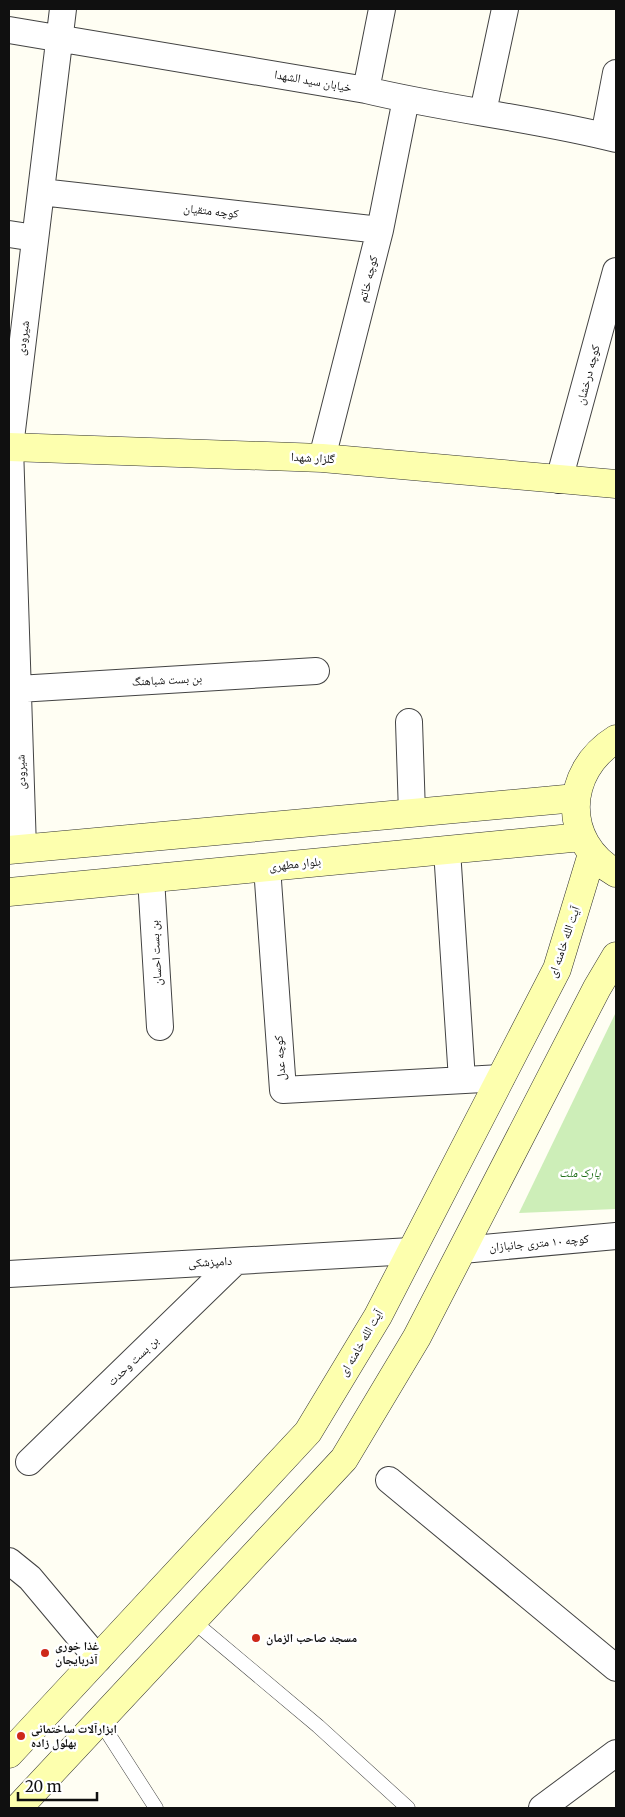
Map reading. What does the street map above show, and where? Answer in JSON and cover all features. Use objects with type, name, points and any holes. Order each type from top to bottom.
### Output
[{"type":"main road","name":"گلزار شهدا","points":[[9,447],[322,458],[616,484]]},
{"type":"main road","points":[[616,740],[604,747],[590,761],[581,779],[576,798],[576,818],[587,845],[607,867],[616,873]]},
{"type":"main road","points":[[16,849],[576,798]]},
{"type":"main road","name":"بلوار مطهری","points":[[9,892],[447,850],[587,845]]},
{"type":"main road","name":"آیت الله خامنه ای","points":[[9,1754],[308,1432],[378,1316],[557,969],[587,845]]},
{"type":"main road","points":[[18,1808],[344,1459],[417,1337],[597,988],[616,956]]},
{"type":"street","name":"شیرودی","points":[[16,849],[15,698],[9,447],[63,9]]},
{"type":"street","points":[[366,90],[382,9]]},
{"type":"street","points":[[483,112],[505,9]]},
{"type":"street","name":"خیابان سید الشهدا","points":[[9,30],[366,90],[610,137]]},
{"type":"street","points":[[610,137],[616,73]]},
{"type":"street","name":"کوچه خاتم","points":[[322,458],[380,230],[406,99]]},
{"type":"street","name":"کوچه متقیان","points":[[41,192],[380,230]]},
{"type":"street","points":[[9,234],[35,238]]},
{"type":"street","name":"کوچه درخشان","points":[[559,480],[616,270]]},
{"type":"street","name":"بن بست شباهنگ","points":[[15,698],[316,671]]},
{"type":"street","points":[[408,722],[412,813]]},
{"type":"street","points":[[447,850],[462,1080]]},
{"type":"street","name":"کوچه عدل","points":[[268,867],[283,1090],[501,1078]]},
{"type":"street","name":"بن بست احسان","points":[[152,878],[160,1027]]},
{"type":"street","name":"کوچه ۱۰ متری جانبازان","points":[[462,1250],[616,1236]]},
{"type":"street","name":"دامپزشکی","points":[[9,1274],[411,1251]]},
{"type":"street","name":"بن بست وحدت","points":[[30,1462],[236,1261]]},
{"type":"street","points":[[389,1480],[616,1668]]},
{"type":"street","points":[[9,1561],[20,1579],[98,1659]]},
{"type":"street","points":[[542,1808],[616,1752]]},
{"type":"lane","points":[[193,1621],[318,1726],[408,1808]]},
{"type":"lane","points":[[100,1721],[156,1808]]},
{"type":"green space","name":"پارک ملت","points":[[616,1012],[616,1209],[519,1213]]},
{"type":"place","name":"مسجد صاحب الزمان","points":[[256,1638]]},
{"type":"place","name":"غذا خوری آذربایجان","points":[[45,1653]]},
{"type":"place","name":"ابزارآلات ساختمانی بهلول زاده","points":[[21,1736]]}]
